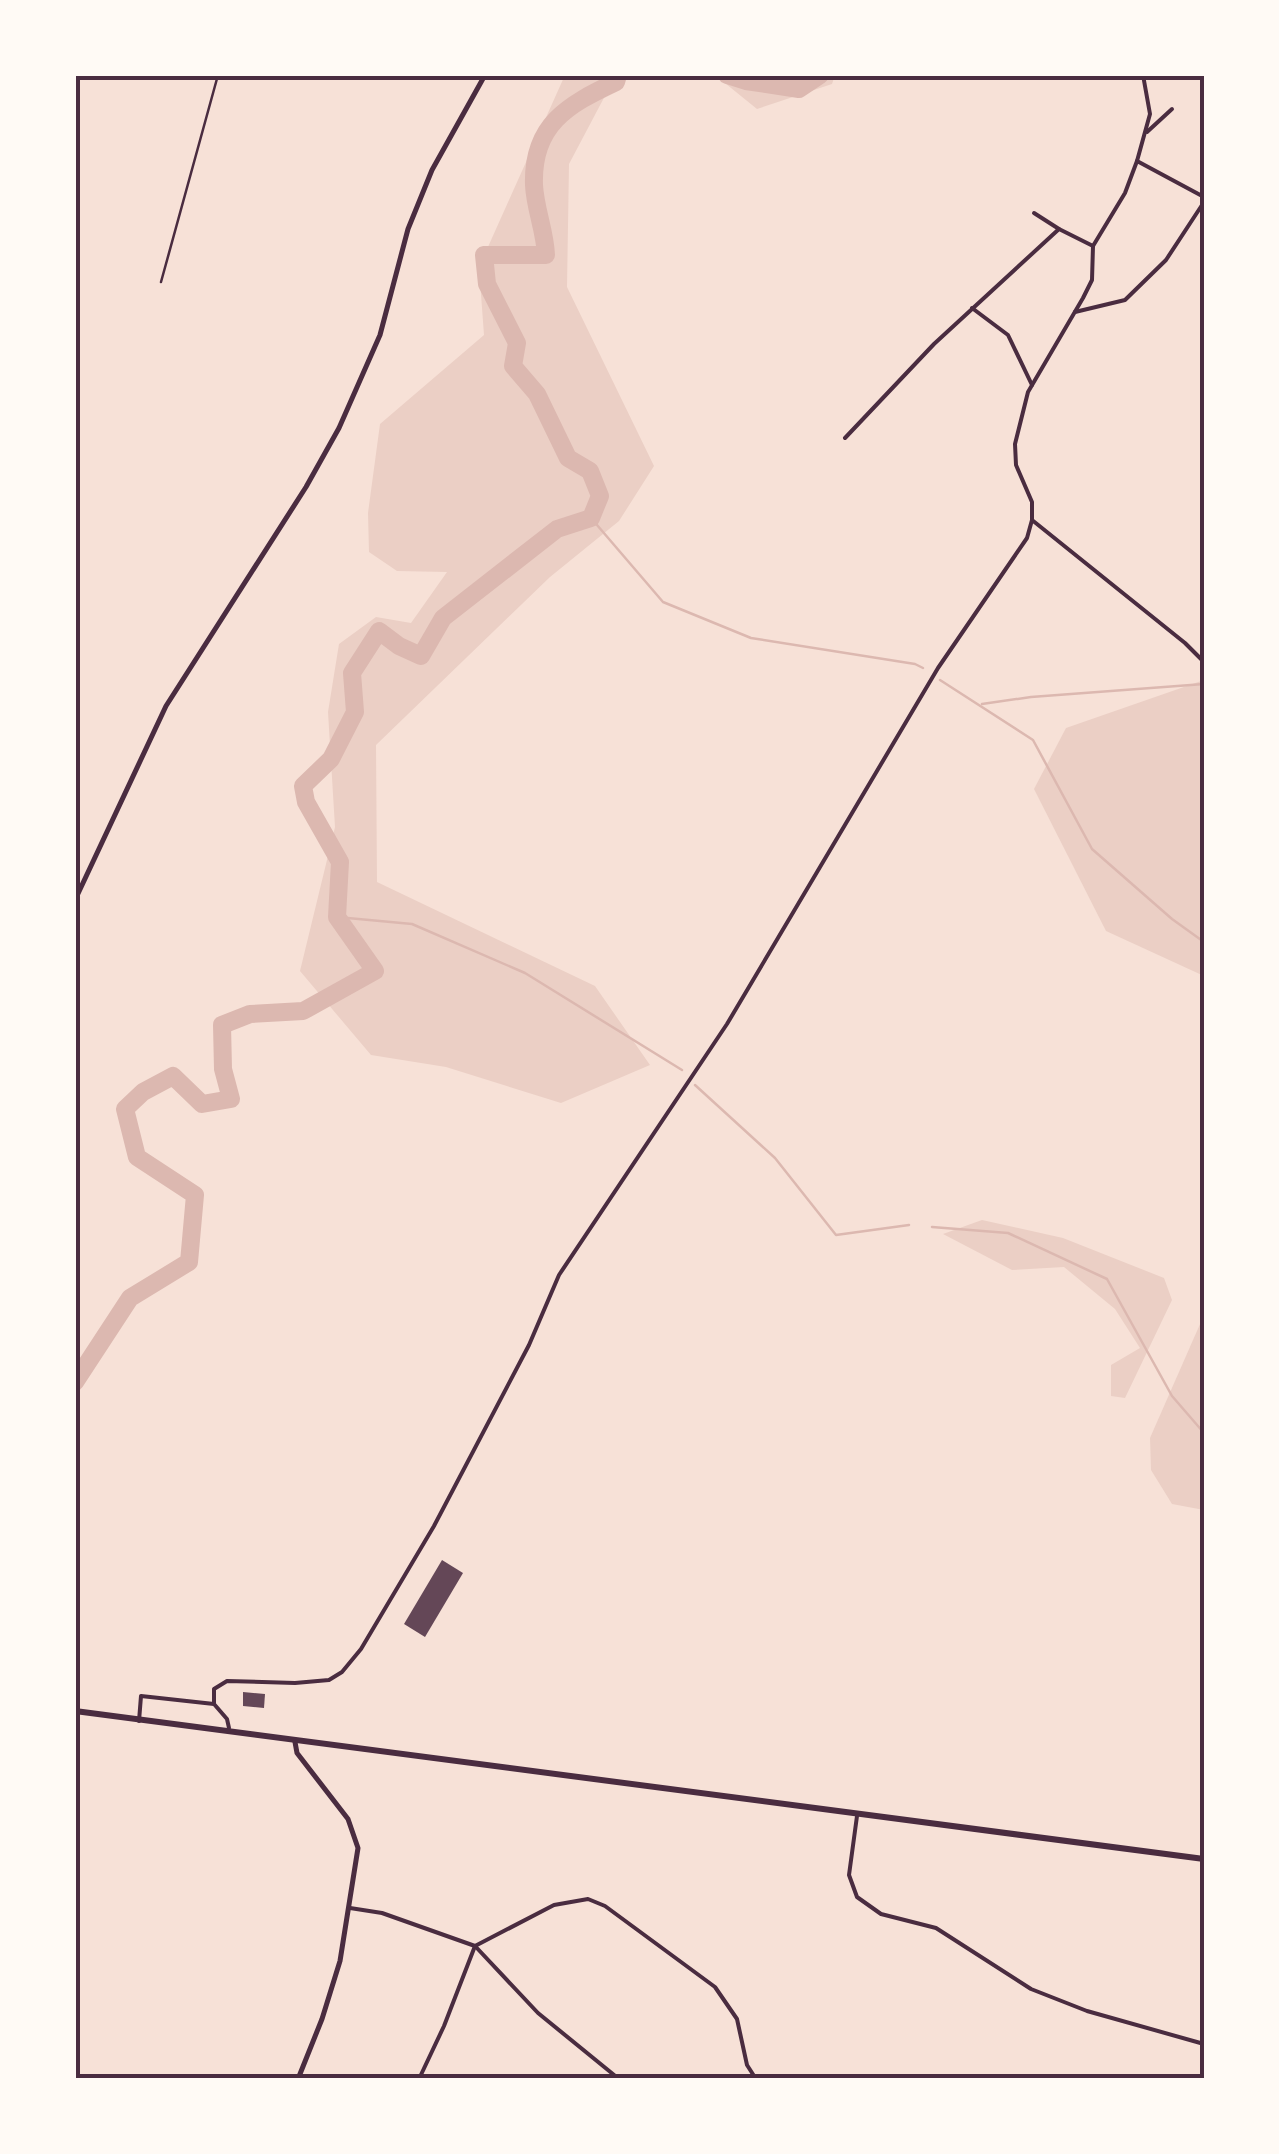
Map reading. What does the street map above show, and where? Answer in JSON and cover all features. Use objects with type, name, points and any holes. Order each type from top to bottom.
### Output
[{"type":"main road","points":[[75,1711],[1204,1859]]},
{"type":"street","points":[[75,900],[166,706],[306,487],[339,428],[380,336],[408,230],[432,170],[485,75]]},
{"type":"street","points":[[214,1704],[214,1688],[226,1681],[329,1680],[362,1650],[484,1431],[559,1275],[727,1024],[938,668],[1028,538],[1032,502],[1016,464],[1015,444],[1032,385],[1092,280],[1093,246],[1125,193],[1137,161],[1150,114],[1143,75]]},
{"type":"street","points":[[1144,136],[1172,109]]},
{"type":"street","points":[[1075,312],[1125,300],[1166,260],[1204,200],[1137,161]]},
{"type":"street","points":[[1034,213],[1093,246]]},
{"type":"street","points":[[845,438],[972,308],[1059,229]]},
{"type":"street","points":[[972,308],[1008,335],[1032,385]]},
{"type":"street","points":[[1032,520],[1204,662]]},
{"type":"street","points":[[140,1720],[142,1696],[214,1704],[228,1718],[229,1733]]},
{"type":"street","points":[[295,1742],[297,1753],[354,1828],[358,1848],[332,1990],[298,2079]]},
{"type":"street","points":[[857,1816],[849,1875],[857,1897],[881,1914],[936,1928],[1031,1989],[1087,2011],[1204,2044]]},
{"type":"street","points":[[419,2079],[475,1946],[554,1905],[588,1898],[605,1906],[715,1987],[737,2019],[748,2064],[756,2079]]},
{"type":"street","points":[[350,1908],[382,1913],[475,1946],[538,2013],[618,2079]]},
{"type":"path","points":[[162,282],[218,75]]},
{"type":"shaded area","points":[[565,75],[616,75],[569,164],[567,287],[654,466],[619,521],[550,577],[376,745],[377,882],[595,986],[650,1065],[561,1103],[446,1067],[371,1055],[300,971],[335,827],[328,712],[339,644],[376,617],[411,623],[447,572],[397,571],[369,552],[368,513],[380,424],[484,335],[479,267]]},
{"type":"shaded area","points":[[715,75],[835,75],[832,84],[757,109]]},
{"type":"shaded area","points":[[1204,680],[1204,976],[1106,931],[1034,789],[1066,728]]},
{"type":"shaded area","points":[[982,1220],[1063,1238],[1164,1278],[1172,1300],[1125,1398],[1111,1396],[1111,1365],[1140,1348],[1115,1309],[1064,1267],[1012,1270],[943,1234]]},
{"type":"shaded area","points":[[1204,1315],[1204,1510],[1172,1504],[1151,1470],[1150,1438]]},
{"type":"building","points":[[442,1560],[463,1573],[425,1637],[404,1624]]},
{"type":"building","points":[[243,1692],[265,1694],[264,1708],[243,1706]]},
{"type":"waterway","points":[[75,1382],[130,1298],[189,1262],[195,1195],[137,1157],[125,1109],[143,1092],[173,1076],[202,1104],[231,1099],[223,1069],[222,1025],[250,1014],[303,1011],[375,971],[337,917],[340,862],[306,802],[303,786],[331,759],[355,712],[352,673],[379,631],[421,656],[443,618],[557,529],[591,518],[600,496],[590,471],[568,458],[537,394],[513,366],[517,343],[487,284],[484,255],[546,255],[534,185],[539,147],[546,132],[568,109],[616,82],[618,75]]},
{"type":"waterway","points":[[727,75],[799,89],[820,75]]},
{"type":"waterway","points":[[591,518],[663,602],[751,638],[923,668]]},
{"type":"waterway","points":[[940,680],[1033,740],[1092,849],[1204,942]]},
{"type":"waterway","points":[[982,704],[1204,684]]},
{"type":"waterway","points":[[337,917],[412,924],[525,973],[682,1070]]},
{"type":"waterway","points":[[695,1085],[775,1158],[836,1235],[909,1225]]},
{"type":"waterway","points":[[932,1227],[1008,1233],[1107,1279],[1172,1396],[1204,1433]]}]
